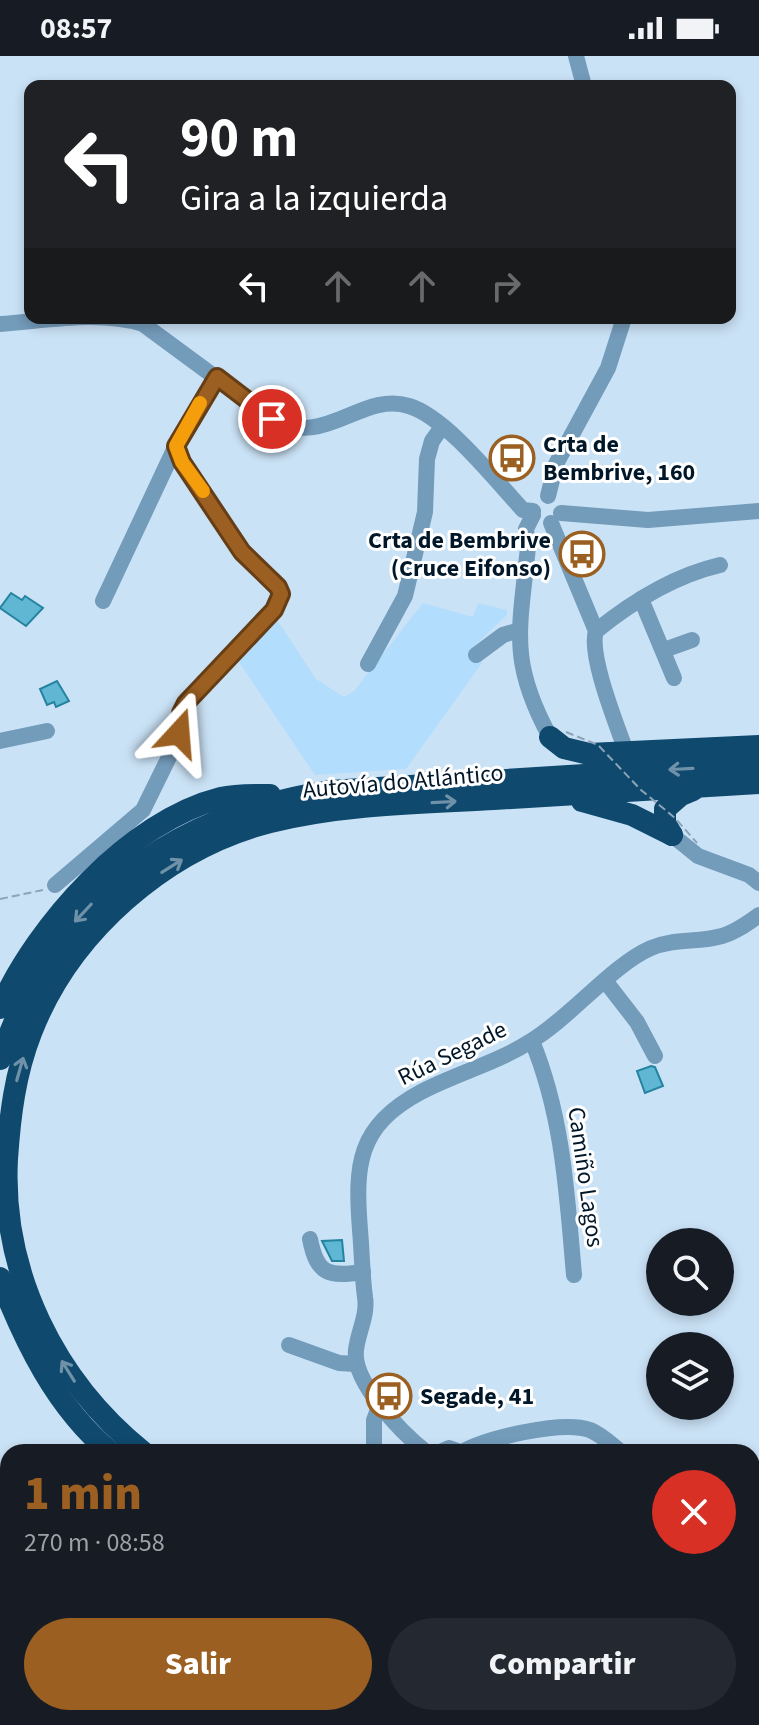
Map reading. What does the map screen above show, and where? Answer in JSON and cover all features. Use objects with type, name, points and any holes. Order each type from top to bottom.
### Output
[{"type":"highway","points":[[558,734],[564,748],[589,754],[759,746]]},
{"type":"highway","name":"Autovía do Atlántico","points":[[0,1059],[12,1024],[57,946],[82,913],[159,850],[236,812],[297,796],[406,785],[759,764]]},
{"type":"highway","name":"Autovía do Atlántico","points":[[133,1444],[82,1393],[48,1339],[20,1275],[9,1221],[7,1167],[10,1113],[17,1075],[31,1031],[73,957],[131,895],[168,867],[228,836],[333,810],[759,783]]},
{"type":"highway","points":[[672,835],[665,823],[665,809],[681,795],[703,786]]},
{"type":"highway","points":[[0,1008],[43,932],[72,897],[118,855],[169,821],[220,798],[245,794],[297,796]]},
{"type":"highway","points":[[553,795],[611,807],[672,835]]},
{"type":"highway","points":[[0,1278],[20,1330],[44,1374]]},
{"type":"highway","points":[[0,1313],[44,1374],[103,1444]]},
{"type":"street","points":[[576,56],[582,80]]},
{"type":"street","points":[[0,324],[24,322]]},
{"type":"street","points":[[139,324],[154,330],[272,419],[296,429],[320,427],[373,409],[400,404],[423,412],[507,490],[545,512],[596,631],[595,647],[607,699],[627,754]]},
{"type":"street","points":[[558,734],[525,684],[519,658],[528,547],[545,512],[556,464],[608,368],[622,324]]},
{"type":"street","points":[[103,601],[176,446],[217,377]]},
{"type":"street","points":[[368,664],[405,596],[425,512],[427,459],[432,441],[442,427]]},
{"type":"street","points":[[55,885],[143,810],[172,751],[186,703],[279,602],[278,587],[242,552],[182,462],[176,446]]},
{"type":"street","points":[[545,512],[648,520],[759,511]]},
{"type":"street","points":[[596,631],[678,577],[720,565]]},
{"type":"street","points":[[641,599],[674,678]]},
{"type":"street","points":[[476,655],[503,635],[520,630]]},
{"type":"street","points":[[664,650],[692,640]]},
{"type":"street","points":[[0,741],[47,731]]},
{"type":"street","points":[[672,835],[698,856],[749,875],[759,883]]},
{"type":"street","name":"Rúa Segade","points":[[356,1364],[366,1304],[358,1168],[361,1152],[372,1134],[403,1103],[423,1091],[491,1063],[532,1041],[647,949],[679,940],[723,936],[759,915]]},
{"type":"street","points":[[606,982],[637,1022],[655,1056]]},
{"type":"street","name":"Camiño Lagos","points":[[532,1041],[542,1065],[561,1140],[574,1275]]},
{"type":"street","points":[[310,1239],[313,1256],[326,1272],[337,1276],[363,1272]]},
{"type":"street","points":[[289,1345],[339,1363],[356,1364],[379,1407],[418,1444]]},
{"type":"street","points":[[374,1444],[374,1420],[379,1407]]},
{"type":"street","points":[[483,1444],[572,1428],[590,1430],[610,1444]]},
{"type":"path","points":[[558,734],[598,745],[697,843]]},
{"type":"path","points":[[0,899],[55,885]]},
{"type":"shaded area","points":[[423,603],[473,617],[478,603],[507,610],[507,615],[471,649],[482,663],[406,769],[315,775],[237,659],[241,652],[276,618],[316,679],[344,697],[354,691]]},
{"type":"building","points":[[11,593],[22,600],[25,596],[43,608],[26,626],[0,608]]},
{"type":"building","points":[[57,681],[69,701],[56,707],[54,702],[47,705],[40,689]]},
{"type":"building","points":[[655,1067],[663,1086],[645,1093],[637,1071]]},
{"type":"building","points":[[342,1240],[344,1261],[332,1261],[322,1241]]},
{"type":"slow traffic","points":[[200,403],[176,446],[182,462],[203,491]]},
{"type":"place","name":"Crta de Bembrive, 160","points":[[512,458]]},
{"type":"place","name":"Crta de Bembrive (Cruce Eifonso)","points":[[582,554]]},
{"type":"place","name":"Segade, 41","points":[[389,1396]]},
{"type":"route","points":[[179,733],[181,713],[186,703],[274,610],[281,594],[278,587],[242,552],[182,462],[176,446],[217,377],[272,419]]}]
